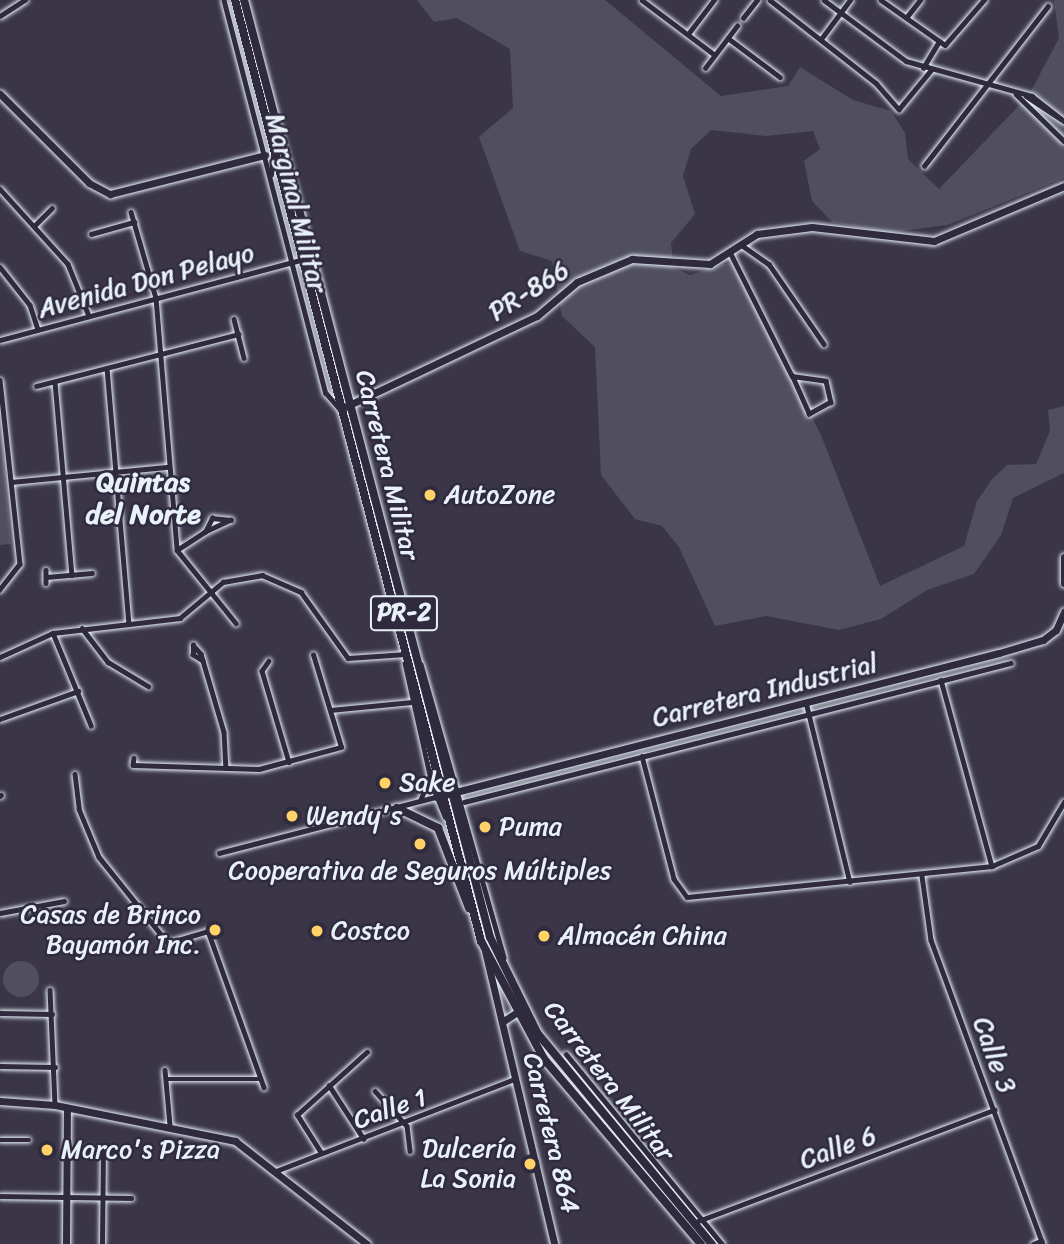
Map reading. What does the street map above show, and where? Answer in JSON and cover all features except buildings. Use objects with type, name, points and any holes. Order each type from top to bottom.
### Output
[{"type":"main road","name":"Carretera Militar","points":[[235,0],[340,409],[485,951],[514,1014],[553,1071],[701,1244]]},
{"type":"main road","name":"Carretera Militar","points":[[244,0],[415,658],[443,795],[482,912],[511,986],[523,1008],[575,1080],[700,1220],[712,1244]]},
{"type":"main road","points":[[397,808],[438,828],[454,881],[473,913]]},
{"type":"street","points":[[0,16],[24,0]]},
{"type":"street","name":"Marginal Militar","points":[[224,0],[326,393],[340,409]]},
{"type":"street","points":[[642,0],[715,55]]},
{"type":"street","points":[[688,34],[713,3],[704,0]]},
{"type":"street","points":[[743,18],[757,0]]},
{"type":"street","points":[[770,0],[821,39],[899,109],[931,70]]},
{"type":"street","points":[[824,0],[923,68],[1025,95],[1063,120],[1054,128]]},
{"type":"street","points":[[821,39],[850,0]]},
{"type":"street","points":[[881,0],[939,41],[952,43],[984,0]]},
{"type":"street","points":[[906,18],[920,0]]},
{"type":"street","points":[[924,166],[1048,6]]},
{"type":"street","points":[[705,68],[737,26]]},
{"type":"street","points":[[728,38],[780,77]]},
{"type":"street","points":[[923,68],[939,41]]},
{"type":"street","points":[[0,93],[89,183],[110,194],[265,155]]},
{"type":"street","points":[[1015,93],[1054,128],[1064,141]]},
{"type":"street","points":[[271,178],[275,148]]},
{"type":"street","name":"PR-866","points":[[340,409],[537,316],[577,282],[632,259],[710,264],[731,254],[757,234],[812,226],[934,241],[1064,186]]},
{"type":"street","points":[[0,189],[68,264],[89,316]]},
{"type":"street","points":[[34,226],[52,208]]},
{"type":"street","points":[[131,212],[156,298],[177,550],[236,623]]},
{"type":"street","points":[[91,234],[134,222]]},
{"type":"street","points":[[743,246],[769,264],[824,344]]},
{"type":"street","points":[[731,254],[809,414],[831,402],[826,381],[792,376]]},
{"type":"street","name":"Avenida Don Pelayo","points":[[0,340],[311,257]]},
{"type":"street","points":[[0,267],[30,305],[38,330]]},
{"type":"street","points":[[234,319],[244,358]]},
{"type":"street","points":[[36,386],[238,334]]},
{"type":"street","points":[[107,368],[129,623]]},
{"type":"street","points":[[0,380],[20,564],[0,590]]},
{"type":"street","points":[[55,382],[72,575]]},
{"type":"street","points":[[10,482],[169,467]]},
{"type":"street","points":[[177,550],[205,532],[229,525],[231,520],[212,518],[205,532]]},
{"type":"street","points":[[1064,557],[1064,583]]},
{"type":"street","points":[[46,570],[46,580],[92,573]]},
{"type":"street","points":[[0,657],[53,633],[180,618],[210,592],[237,576],[280,580],[301,592],[348,658],[406,654],[412,702],[429,774],[443,795]]},
{"type":"street","name":"Carretera Industrial","points":[[461,790],[1043,640],[1056,630],[1064,612]]},
{"type":"street","points":[[82,628],[108,662],[148,686]]},
{"type":"street","points":[[53,633],[91,725]]},
{"type":"street","points":[[134,758],[133,765],[226,768],[289,762],[341,747],[313,655]]},
{"type":"street","points":[[415,658],[428,672],[511,986]]},
{"type":"street","points":[[203,661],[224,732],[226,768]]},
{"type":"street","points":[[269,661],[262,671],[289,762]]},
{"type":"street","points":[[464,802],[1011,663]]},
{"type":"street","points":[[941,680],[992,866]]},
{"type":"street","points":[[0,719],[78,691]]},
{"type":"street","points":[[806,701],[850,882]]},
{"type":"street","points":[[330,710],[412,702]]},
{"type":"street","points":[[642,756],[679,890],[687,897],[922,876],[992,866],[1038,846],[1064,802]]},
{"type":"street","points":[[75,774],[79,809],[99,857],[168,943],[208,931],[264,1087]]},
{"type":"street","points":[[419,802],[429,774]]},
{"type":"street","points":[[219,853],[461,790]]},
{"type":"street","name":"Calle 3","points":[[922,876],[931,940],[1042,1242]]},
{"type":"street","points":[[0,913],[64,901]]},
{"type":"street","name":"Carretera 864","points":[[485,951],[554,1244]]},
{"type":"street","points":[[50,990],[55,1105]]},
{"type":"street","points":[[502,1021],[523,1008]]},
{"type":"street","points":[[0,1013],[52,1014]]},
{"type":"street","points":[[321,1153],[297,1115],[367,1052]]},
{"type":"street","points":[[566,1054],[722,1244]]},
{"type":"street","points":[[0,1066],[55,1067]]},
{"type":"street","points":[[165,1070],[170,1125]]},
{"type":"street","name":"Calle 1","points":[[276,1171],[405,1124],[515,1078]]},
{"type":"street","points":[[166,1079],[260,1079]]},
{"type":"street","points":[[575,1080],[587,1080]]},
{"type":"street","points":[[329,1085],[365,1139]]},
{"type":"street","points":[[375,1091],[405,1124],[410,1151]]},
{"type":"street","points":[[0,1101],[55,1105],[170,1125],[235,1141],[367,1244]]},
{"type":"street","points":[[66,1244],[67,1108]]},
{"type":"street","name":"Calle 6","points":[[687,1226],[993,1110]]},
{"type":"street","points":[[0,1140],[29,1140]]},
{"type":"street","points":[[77,1150],[125,1151]]},
{"type":"street","points":[[102,1244],[103,1151]]},
{"type":"street","points":[[0,1196],[131,1198]]},
{"type":"street","points":[[1033,1244],[1042,1242]]},
{"type":"shaded area","points":[[417,0],[605,0],[721,96],[788,86],[800,67],[853,100],[891,111],[905,133],[908,159],[939,189],[1029,95],[1059,38],[1054,0],[1064,0],[1064,178],[947,225],[888,233],[832,222],[812,201],[804,161],[820,149],[813,131],[766,136],[711,130],[691,149],[683,176],[695,214],[671,243],[674,268],[690,275],[732,262],[821,435],[880,586],[964,546],[977,501],[993,478],[1007,465],[1036,464],[1050,431],[1048,410],[1064,406],[1064,473],[1013,498],[1001,535],[974,574],[927,590],[881,619],[839,630],[766,616],[715,626],[679,547],[662,526],[635,519],[601,475],[595,347],[562,316],[552,261],[520,251],[479,137],[513,108],[510,49],[457,18],[434,22]]},
{"type":"shaded area","points":[[0,415],[11,544],[0,545]]},
{"type":"shaded area","points":[[21,961],[34,966],[39,979],[34,992],[21,997],[8,992],[3,979],[8,966]]},
{"type":"place","name":"AutoZone","points":[[430,495]]},
{"type":"place","name":"Sake","points":[[385,783]]},
{"type":"place","name":"Wendy's","points":[[292,816]]},
{"type":"place","name":"Puma","points":[[485,827]]},
{"type":"place","name":"Cooperativa de Seguros Múltiples","points":[[420,844]]},
{"type":"place","name":"Casas de Brinco Bayamón Inc.","points":[[215,930]]},
{"type":"place","name":"Costco","points":[[317,931]]},
{"type":"place","name":"Almacén China","points":[[544,936]]},
{"type":"place","name":"Marco's Pizza","points":[[47,1150]]},
{"type":"place","name":"Dulcería La Sonia","points":[[530,1164]]},
{"type":"district","name":"Quintas del Norte","points":[[143,498]]}]
